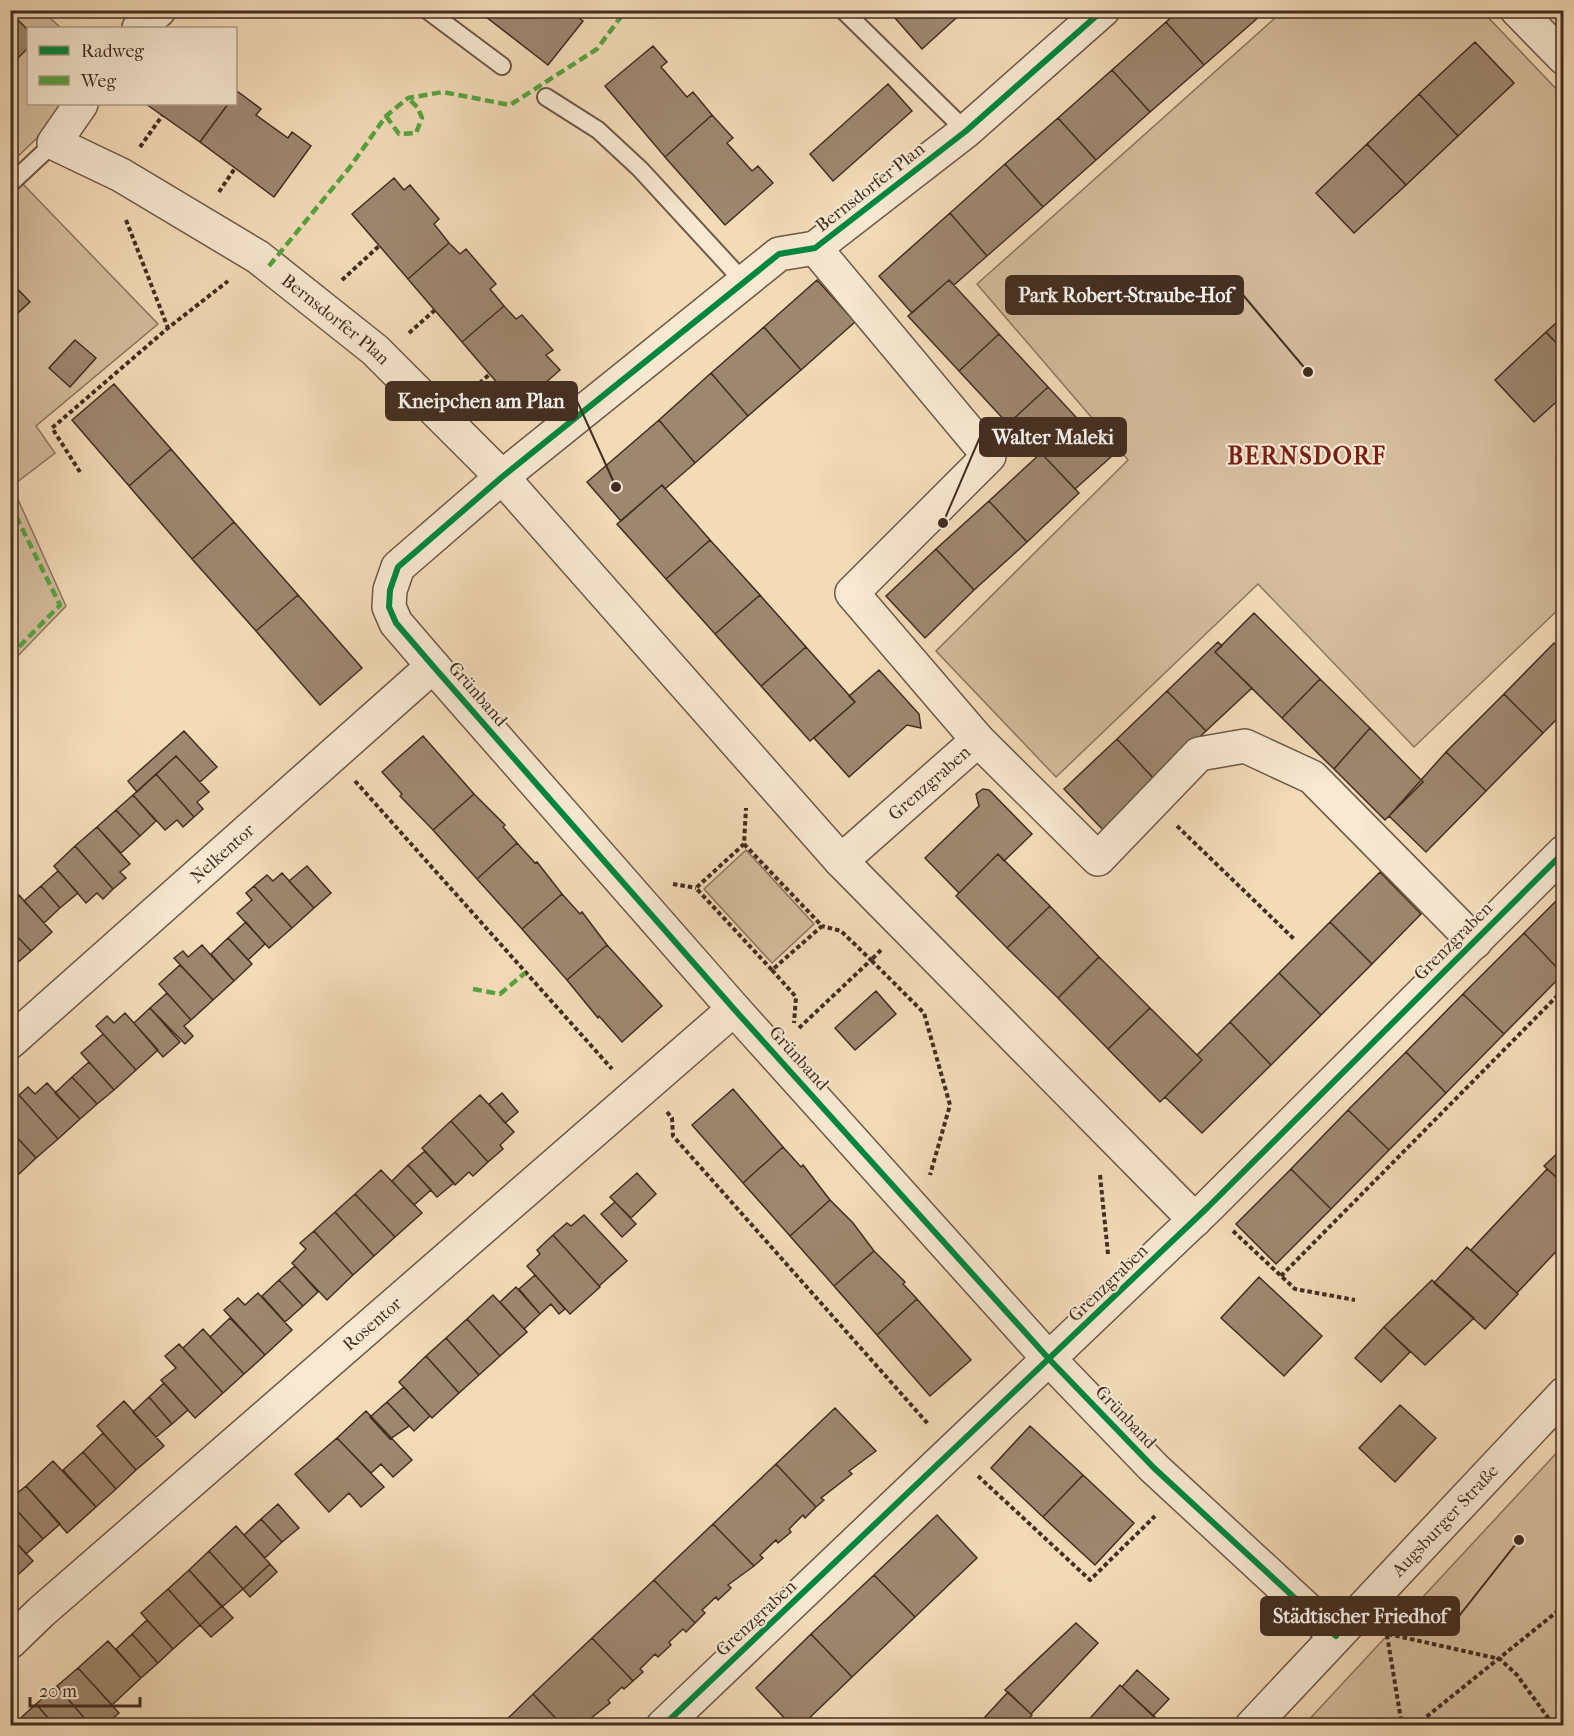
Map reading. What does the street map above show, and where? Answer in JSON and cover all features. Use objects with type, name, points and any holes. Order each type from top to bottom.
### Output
[{"type":"street","points":[[140,27],[159,10]]},
{"type":"street","name":"Bernsdorfer Plan","points":[[54,143],[105,168],[258,257],[375,350],[502,477],[779,254],[815,248],[966,131],[1103,10]]},
{"type":"street","points":[[1517,10],[1563,58]]},
{"type":"street","points":[[54,143],[80,105]]},
{"type":"street","name":"Bernsdorfer Plan","points":[[815,248],[989,456],[852,592],[978,740]]},
{"type":"street","points":[[502,477],[842,861],[1095,1119],[1202,1214]]},
{"type":"street","name":"Grünband","points":[[502,477],[398,567],[390,590],[389,607],[396,623],[734,1008],[1049,1359],[1179,1492],[1336,1636]]},
{"type":"street","name":"Nelkentor","points":[[10,1042],[433,666]]},
{"type":"street","name":"Grenzgraben","points":[[842,861],[978,740],[1098,860],[1199,754],[1245,746],[1312,777],[1475,942]]},
{"type":"street","name":"Grenzgraben","points":[[663,1725],[1202,1214],[1563,852]]},
{"type":"street","name":"Rosentor","points":[[10,1642],[50,1604],[734,1008]]},
{"type":"street","name":"Augsburger Straße","points":[[1252,1725],[1563,1394]]},
{"type":"lane","points":[[427,10],[502,66]]},
{"type":"lane","points":[[843,10],[966,131]]},
{"type":"lane","points":[[546,97],[598,130],[640,169],[744,282]]},
{"type":"lane","points":[[10,184],[54,143]]},
{"type":"path","points":[[105,168],[168,328]]},
{"type":"path","points":[[224,185],[235,168]]},
{"type":"path","points":[[317,303],[379,246]]},
{"type":"path","points":[[80,472],[52,428],[168,328],[258,257]]},
{"type":"path","points":[[422,321],[435,310]]},
{"type":"path","points":[[479,382],[490,374]]},
{"type":"path","points":[[333,756],[611,1069],[626,1069],[672,1118],[673,1136],[926,1422]]},
{"type":"path","points":[[749,757],[744,844],[696,888],[796,998],[793,1034],[871,960]]},
{"type":"path","points":[[1152,803],[1295,940]]},
{"type":"path","points":[[744,844],[822,926],[841,931],[924,1013],[950,1105],[919,1214]]},
{"type":"path","points":[[772,970],[822,926]]},
{"type":"path","points":[[1281,1276],[1563,989]]},
{"type":"path","points":[[1095,1119],[1112,1300]]},
{"type":"path","points":[[1202,1214],[1295,1289],[1355,1300]]},
{"type":"path","points":[[986,1483],[1090,1580],[1179,1492]]},
{"type":"path","points":[[1415,1725],[1500,1659],[1563,1606]]},
{"type":"path","points":[[1402,1725],[1387,1634],[1500,1659],[1517,1675],[1554,1725]]},
{"type":"shaded area","points":[[11,11],[42,11],[60,27],[27,27],[27,105],[63,105],[36,139],[11,163]]},
{"type":"shaded area","points":[[1283,11],[1482,11],[1563,96],[1563,605],[1414,747],[1258,584],[1056,777],[936,651],[1128,460],[977,284]]},
{"type":"shaded area","points":[[20,181],[158,324],[36,426],[55,453],[12,486],[66,606],[11,663],[10,191]]},
{"type":"shaded area","points":[[746,850],[814,924],[772,963],[704,889]]},
{"type":"shaded area","points":[[1563,1446],[1563,1725],[1304,1725]]},
{"type":"building","points":[[483,10],[569,10],[583,21],[548,65],[481,13]]},
{"type":"building","points":[[888,10],[965,10],[922,49]]},
{"type":"building","points":[[1179,10],[1255,10],[1260,16],[1204,65],[1166,22]]},
{"type":"building","points":[[18,20],[27,29],[27,49],[10,66],[10,27]]},
{"type":"building","points":[[1166,22],[1204,65],[1150,112],[1112,70]]},
{"type":"building","points":[[1475,42],[1514,83],[1458,136],[1419,94]]},
{"type":"building","points":[[653,46],[667,62],[661,67],[687,97],[693,92],[712,115],[665,157],[605,86]]},
{"type":"building","points":[[1112,70],[1150,112],[1096,160],[1058,118]]},
{"type":"building","points":[[888,84],[912,111],[833,181],[810,154]]},
{"type":"building","points":[[237,91],[261,109],[256,115],[288,138],[292,132],[311,146],[274,197],[200,142],[227,105],[237,105]]},
{"type":"building","points":[[1419,94],[1458,136],[1406,185],[1367,144]]},
{"type":"building","points":[[147,105],[227,105],[200,142]]},
{"type":"building","points":[[712,115],[733,138],[727,143],[752,171],[758,166],[773,183],[725,225],[665,157]]},
{"type":"building","points":[[1058,118],[1096,160],[1043,207],[1005,164]]},
{"type":"building","points":[[1367,144],[1406,185],[1354,233],[1316,193]]},
{"type":"building","points":[[1005,164],[1043,207],[987,256],[950,213]]},
{"type":"building","points":[[394,178],[404,190],[410,185],[439,219],[434,224],[449,243],[408,279],[352,214]]},
{"type":"building","points":[[950,213],[987,256],[954,285],[949,280],[912,313],[879,276]]},
{"type":"building","points":[[449,243],[460,254],[466,249],[496,284],[490,289],[504,306],[462,342],[408,279]]},
{"type":"building","points":[[817,280],[855,322],[801,370],[764,327]]},
{"type":"building","points":[[949,280],[999,334],[959,371],[908,316]]},
{"type":"building","points":[[10,281],[30,302],[10,320]]},
{"type":"building","points":[[504,306],[516,319],[522,315],[553,350],[546,355],[560,370],[518,407],[462,342]]},
{"type":"building","points":[[1564,316],[1564,351],[1546,332]]},
{"type":"building","points":[[764,327],[801,370],[748,416],[711,373]]},
{"type":"building","points":[[1546,332],[1564,351],[1564,395],[1534,422],[1495,380]]},
{"type":"building","points":[[999,334],[1048,387],[1008,424],[959,371]]},
{"type":"building","points":[[75,340],[96,358],[70,387],[49,368]]},
{"type":"building","points":[[711,373],[748,416],[695,463],[659,420]]},
{"type":"building","points":[[114,384],[171,449],[129,486],[72,420]]},
{"type":"building","points":[[1048,387],[1112,456],[1075,489],[1041,453],[1037,456],[1008,424]]},
{"type":"building","points":[[659,420],[695,463],[665,489],[662,485],[621,521],[587,482]]},
{"type":"building","points":[[171,449],[234,522],[192,559],[129,486]]},
{"type":"building","points":[[1041,453],[1079,493],[1027,542],[989,501]]},
{"type":"building","points":[[662,485],[710,540],[666,579],[617,524]]},
{"type":"building","points":[[989,501],[1027,542],[974,590],[936,549]]},
{"type":"building","points":[[234,522],[298,595],[256,631],[192,559]]},
{"type":"building","points":[[710,540],[760,595],[715,634],[666,579]]},
{"type":"building","points":[[936,549],[974,590],[925,638],[886,596]]},
{"type":"building","points":[[298,595],[362,668],[320,705],[256,631]]},
{"type":"building","points":[[760,595],[806,647],[761,686],[715,634]]},
{"type":"building","points":[[1254,613],[1320,679],[1282,718],[1215,652]]},
{"type":"building","points":[[1218,642],[1222,646],[1215,652],[1252,688],[1206,731],[1167,691]]},
{"type":"building","points":[[1554,643],[1564,652],[1564,712],[1543,733],[1504,694]]},
{"type":"building","points":[[806,647],[855,702],[810,741],[761,686]]},
{"type":"building","points":[[879,670],[919,714],[921,728],[907,725],[849,777],[814,738],[855,702],[849,696]]},
{"type":"building","points":[[1320,679],[1370,728],[1334,769],[1282,718]]},
{"type":"building","points":[[1167,691],[1206,731],[1155,780],[1117,739]]},
{"type":"building","points":[[1504,694],[1543,733],[1486,791],[1446,752]]},
{"type":"building","points":[[1370,728],[1423,782],[1385,820],[1334,769]]},
{"type":"building","points":[[184,731],[217,767],[200,782],[176,756],[137,792],[128,781]]},
{"type":"building","points":[[423,736],[474,794],[433,830],[400,796],[402,794],[382,772]]},
{"type":"building","points":[[1117,739],[1155,780],[1103,830],[1064,789]]},
{"type":"building","points":[[1446,752],[1486,791],[1426,852],[1389,816]]},
{"type":"building","points":[[176,756],[209,792],[197,802],[203,809],[194,817],[156,774]]},
{"type":"building","points":[[156,774],[194,817],[183,827],[177,820],[165,830],[133,795]]},
{"type":"building","points":[[983,789],[989,790],[1032,834],[1004,861],[998,854],[959,893],[925,858],[979,806],[976,794]]},
{"type":"building","points":[[474,794],[505,825],[503,827],[517,843],[477,879],[433,830]]},
{"type":"building","points":[[133,795],[156,821],[140,836],[116,810]]},
{"type":"building","points":[[116,810],[140,836],[121,853],[97,827]]},
{"type":"building","points":[[97,827],[130,864],[120,872],[126,878],[113,889],[75,846]]},
{"type":"building","points":[[517,843],[535,863],[537,862],[562,894],[522,929],[477,879]]},
{"type":"building","points":[[75,846],[113,889],[103,899],[97,893],[86,903],[54,866]]},
{"type":"building","points":[[998,854],[1050,906],[1007,948],[956,896]]},
{"type":"building","points":[[307,866],[331,893],[314,908],[289,881]]},
{"type":"building","points":[[58,871],[78,893],[60,908],[41,886]]},
{"type":"building","points":[[1380,872],[1421,914],[1372,964],[1330,922]]},
{"type":"building","points":[[282,873],[314,908],[292,928],[254,886],[267,875],[273,881]]},
{"type":"building","points":[[41,886],[60,908],[44,923],[24,901]]},
{"type":"building","points":[[254,886],[292,928],[269,948],[237,913],[252,900],[246,893]]},
{"type":"building","points":[[1564,893],[1564,973],[1563,974],[1524,933]]},
{"type":"building","points":[[562,894],[580,914],[582,912],[607,945],[567,980],[522,929]]},
{"type":"building","points":[[19,895],[52,932],[31,951],[10,929],[10,903]]},
{"type":"building","points":[[1050,906],[1099,957],[1058,998],[1007,948]]},
{"type":"building","points":[[246,922],[265,944],[248,960],[228,938]]},
{"type":"building","points":[[1330,922],[1372,964],[1321,1015],[1279,973]]},
{"type":"building","points":[[10,929],[31,951],[10,969]]},
{"type":"building","points":[[1524,933],[1563,974],[1504,1034],[1463,994]]},
{"type":"building","points":[[228,938],[252,964],[234,981],[211,954]]},
{"type":"building","points":[[202,945],[234,981],[213,1000],[174,958],[183,951],[188,957]]},
{"type":"building","points":[[607,945],[662,1006],[622,1042],[599,1016],[598,1018],[567,980]]},
{"type":"building","points":[[1099,957],[1150,1008],[1108,1049],[1058,998]]},
{"type":"building","points":[[180,965],[213,1000],[191,1020],[159,984]]},
{"type":"building","points":[[1279,973],[1321,1015],[1271,1065],[1230,1022]]},
{"type":"building","points":[[876,991],[896,1014],[855,1050],[835,1028]]},
{"type":"building","points":[[167,993],[191,1020],[184,1026],[193,1036],[185,1044],[150,1008]]},
{"type":"building","points":[[1463,994],[1504,1034],[1446,1093],[1406,1052]]},
{"type":"building","points":[[150,1008],[180,1042],[163,1057],[134,1023]]},
{"type":"building","points":[[1150,1008],[1202,1060],[1160,1102],[1108,1049]]},
{"type":"building","points":[[125,1013],[158,1050],[136,1070],[96,1026],[107,1016],[114,1023]]},
{"type":"building","points":[[1230,1022],[1271,1065],[1202,1133],[1165,1097],[1202,1060],[1197,1055]]},
{"type":"building","points":[[103,1034],[136,1070],[114,1090],[81,1053]]},
{"type":"building","points":[[1406,1052],[1446,1093],[1389,1150],[1348,1110]]},
{"type":"building","points":[[89,1062],[114,1090],[97,1104],[72,1077]]},
{"type":"building","points":[[72,1077],[97,1104],[80,1119],[55,1093]]},
{"type":"building","points":[[47,1083],[80,1119],[58,1139],[19,1095],[28,1087],[35,1094]]},
{"type":"building","points":[[733,1089],[783,1147],[743,1183],[692,1125]]},
{"type":"building","points":[[502,1093],[518,1112],[505,1123],[489,1104]]},
{"type":"building","points":[[19,1095],[58,1139],[36,1158],[10,1130],[10,1115],[15,1112],[10,1102]]},
{"type":"building","points":[[480,1095],[514,1132],[500,1145],[503,1149],[488,1162],[451,1121]]},
{"type":"building","points":[[1348,1110],[1389,1150],[1331,1209],[1291,1169]]},
{"type":"building","points":[[451,1121],[488,1162],[473,1176],[469,1172],[455,1185],[422,1148]]},
{"type":"building","points":[[11,1131],[36,1158],[19,1174],[10,1164]]},
{"type":"building","points":[[783,1147],[801,1167],[803,1165],[830,1200],[790,1236],[743,1183]]},
{"type":"building","points":[[1564,1147],[1564,1184],[1544,1166]]},
{"type":"building","points":[[425,1151],[454,1183],[437,1197],[408,1165]]},
{"type":"building","points":[[408,1165],[431,1190],[414,1205],[392,1181]]},
{"type":"building","points":[[1291,1169],[1331,1209],[1276,1264],[1236,1224]]},
{"type":"building","points":[[1547,1169],[1564,1184],[1564,1243],[1517,1293],[1471,1250]]},
{"type":"building","points":[[381,1170],[422,1213],[395,1237],[355,1194]]},
{"type":"building","points":[[637,1173],[656,1194],[631,1218],[610,1197]]},
{"type":"building","points":[[355,1194],[395,1237],[374,1256],[335,1212]]},
{"type":"building","points":[[830,1200],[853,1223],[874,1251],[834,1286],[790,1236]]},
{"type":"building","points":[[615,1202],[636,1224],[622,1237],[601,1214]]},
{"type":"building","points":[[335,1212],[374,1256],[353,1275],[314,1231]]},
{"type":"building","points":[[584,1215],[627,1261],[599,1286],[553,1235],[567,1223],[571,1226]]},
{"type":"building","points":[[314,1231],[353,1275],[327,1300],[292,1263],[306,1249],[300,1243]]},
{"type":"building","points":[[553,1235],[600,1287],[570,1314],[527,1266],[540,1254],[537,1250]]},
{"type":"building","points":[[1467,1247],[1518,1294],[1485,1329],[1434,1283]]},
{"type":"building","points":[[874,1251],[905,1282],[903,1284],[917,1299],[877,1335],[834,1286]]},
{"type":"building","points":[[295,1266],[318,1292],[303,1306],[279,1280]]},
{"type":"building","points":[[535,1275],[565,1309],[559,1314],[551,1304],[540,1314],[519,1289]]},
{"type":"building","points":[[1259,1277],[1322,1336],[1284,1376],[1221,1318]]},
{"type":"building","points":[[279,1280],[303,1306],[285,1322],[262,1296]]},
{"type":"building","points":[[1432,1280],[1474,1318],[1425,1365],[1384,1327]]},
{"type":"building","points":[[516,1287],[540,1314],[524,1329],[500,1302]]},
{"type":"building","points":[[258,1293],[292,1330],[265,1355],[224,1310],[238,1298],[245,1305]]},
{"type":"building","points":[[493,1295],[527,1332],[500,1356],[467,1319]]},
{"type":"building","points":[[917,1299],[971,1360],[930,1396],[877,1335]]},
{"type":"building","points":[[230,1318],[265,1355],[244,1374],[210,1337]]},
{"type":"building","points":[[467,1319],[500,1356],[479,1375],[446,1338]]},
{"type":"building","points":[[1384,1327],[1410,1352],[1381,1382],[1355,1358]]},
{"type":"building","points":[[203,1329],[244,1374],[223,1393],[183,1348]]},
{"type":"building","points":[[446,1338],[479,1375],[459,1393],[426,1356]]},
{"type":"building","points":[[179,1344],[223,1393],[195,1418],[161,1380],[176,1368],[165,1356]]},
{"type":"building","points":[[426,1356],[459,1393],[432,1418],[399,1382]]},
{"type":"building","points":[[164,1383],[188,1410],[172,1424],[149,1397]]},
{"type":"building","points":[[404,1387],[430,1416],[414,1431],[387,1402]]},
{"type":"building","points":[[149,1397],[172,1424],[156,1437],[133,1412]]},
{"type":"building","points":[[124,1401],[164,1446],[136,1470],[97,1426]]},
{"type":"building","points":[[387,1402],[409,1426],[390,1439],[370,1417]]},
{"type":"building","points":[[1400,1405],[1436,1438],[1395,1482],[1359,1448]]},
{"type":"building","points":[[835,1408],[876,1451],[849,1471],[852,1474],[821,1498],[824,1500],[816,1507],[776,1464]]},
{"type":"building","points":[[366,1411],[412,1460],[393,1477],[381,1464],[371,1473],[337,1438]]},
{"type":"building","points":[[1030,1426],[1083,1475],[1043,1517],[991,1468]]},
{"type":"building","points":[[103,1433],[136,1470],[116,1489],[83,1452]]},
{"type":"building","points":[[337,1438],[384,1487],[361,1507],[349,1493],[329,1512],[295,1474]]},
{"type":"building","points":[[83,1452],[116,1489],[96,1507],[63,1470]]},
{"type":"building","points":[[53,1461],[96,1507],[67,1533],[26,1486]]},
{"type":"building","points":[[776,1464],[816,1507],[805,1518],[803,1515],[789,1529],[791,1532],[778,1543],[776,1540],[760,1555],[763,1558],[754,1566],[713,1524]]},
{"type":"building","points":[[1083,1475],[1134,1523],[1095,1565],[1043,1517]]},
{"type":"building","points":[[26,1486],[60,1524],[43,1539],[10,1503],[10,1499]]},
{"type":"building","points":[[10,1503],[43,1539],[26,1554],[10,1536]]},
{"type":"building","points":[[278,1504],[299,1528],[282,1542],[261,1519]]},
{"type":"building","points":[[937,1515],[977,1558],[915,1617],[874,1575]]},
{"type":"building","points":[[261,1519],[282,1542],[265,1558],[244,1535]]},
{"type":"building","points":[[713,1524],[754,1566],[728,1585],[731,1588],[718,1600],[716,1597],[702,1610],[705,1613],[695,1623],[654,1580]]},
{"type":"building","points":[[236,1526],[270,1564],[243,1589],[209,1551]]},
{"type":"building","points":[[10,1536],[33,1561],[10,1582]]},
{"type":"building","points":[[209,1551],[243,1589],[222,1607],[189,1570]]},
{"type":"building","points":[[270,1564],[277,1572],[250,1597],[243,1589]]},
{"type":"building","points":[[189,1570],[222,1606],[200,1625],[168,1589]]},
{"type":"building","points":[[874,1575],[915,1617],[852,1677],[811,1634]]},
{"type":"building","points":[[654,1580],[695,1623],[686,1632],[683,1629],[658,1657],[655,1654],[640,1669],[643,1672],[633,1681],[592,1638]]},
{"type":"building","points":[[168,1589],[200,1625],[173,1649],[141,1613]]},
{"type":"building","points":[[222,1606],[233,1618],[211,1637],[200,1625]]},
{"type":"building","points":[[147,1620],[173,1649],[158,1663],[132,1634]]},
{"type":"building","points":[[1076,1623],[1098,1643],[1031,1714],[1005,1690]]},
{"type":"building","points":[[132,1634],[158,1663],[141,1678],[116,1649]]},
{"type":"building","points":[[811,1634],[852,1677],[801,1726],[792,1726],[756,1688]]},
{"type":"building","points":[[592,1638],[633,1681],[624,1689],[622,1687],[608,1700],[610,1703],[581,1726],[563,1726],[533,1694]]},
{"type":"building","points":[[108,1641],[141,1678],[112,1705],[78,1668]]},
{"type":"building","points":[[78,1668],[119,1713],[104,1726],[91,1726],[57,1686]]},
{"type":"building","points":[[1137,1670],[1169,1699],[1153,1716],[1122,1687]]},
{"type":"building","points":[[1120,1685],[1155,1717],[1147,1726],[1083,1726]]},
{"type":"building","points":[[57,1686],[91,1726],[55,1726],[36,1704]]},
{"type":"building","points":[[1008,1692],[1032,1715],[1022,1726],[995,1726],[985,1717]]},
{"type":"building","points":[[533,1694],[563,1726],[500,1726]]},
{"type":"building","points":[[36,1704],[55,1726],[12,1726]]},
{"type":"marked path","points":[[269,266],[350,167],[386,116],[408,98],[443,92],[510,105],[597,49],[626,10]]},
{"type":"marked path","points":[[386,116],[399,134],[416,133],[422,118],[418,108],[408,98]]},
{"type":"marked path","points":[[10,504],[60,605],[10,656]]},
{"type":"marked path","points":[[473,989],[500,994],[525,973]]},
{"type":"cycle path","points":[[1103,10],[966,131],[815,248],[779,254],[502,477],[398,567],[390,590],[389,607],[396,623],[734,1009],[1049,1359],[1154,1468],[1336,1636]]},
{"type":"cycle path","points":[[663,1726],[1208,1207],[1564,852]]},
{"type":"place","name":"Park Robert-Straube-Hof","points":[[1308,372]]},
{"type":"place","name":"Kneipchen am Plan","points":[[616,487]]},
{"type":"place","name":"Walter Maleki","points":[[943,523]]},
{"type":"place","name":"Städtischer Friedhof","points":[[1519,1540]]},
{"type":"district","name":"BERNSDORF","points":[[1307,456]]}]
